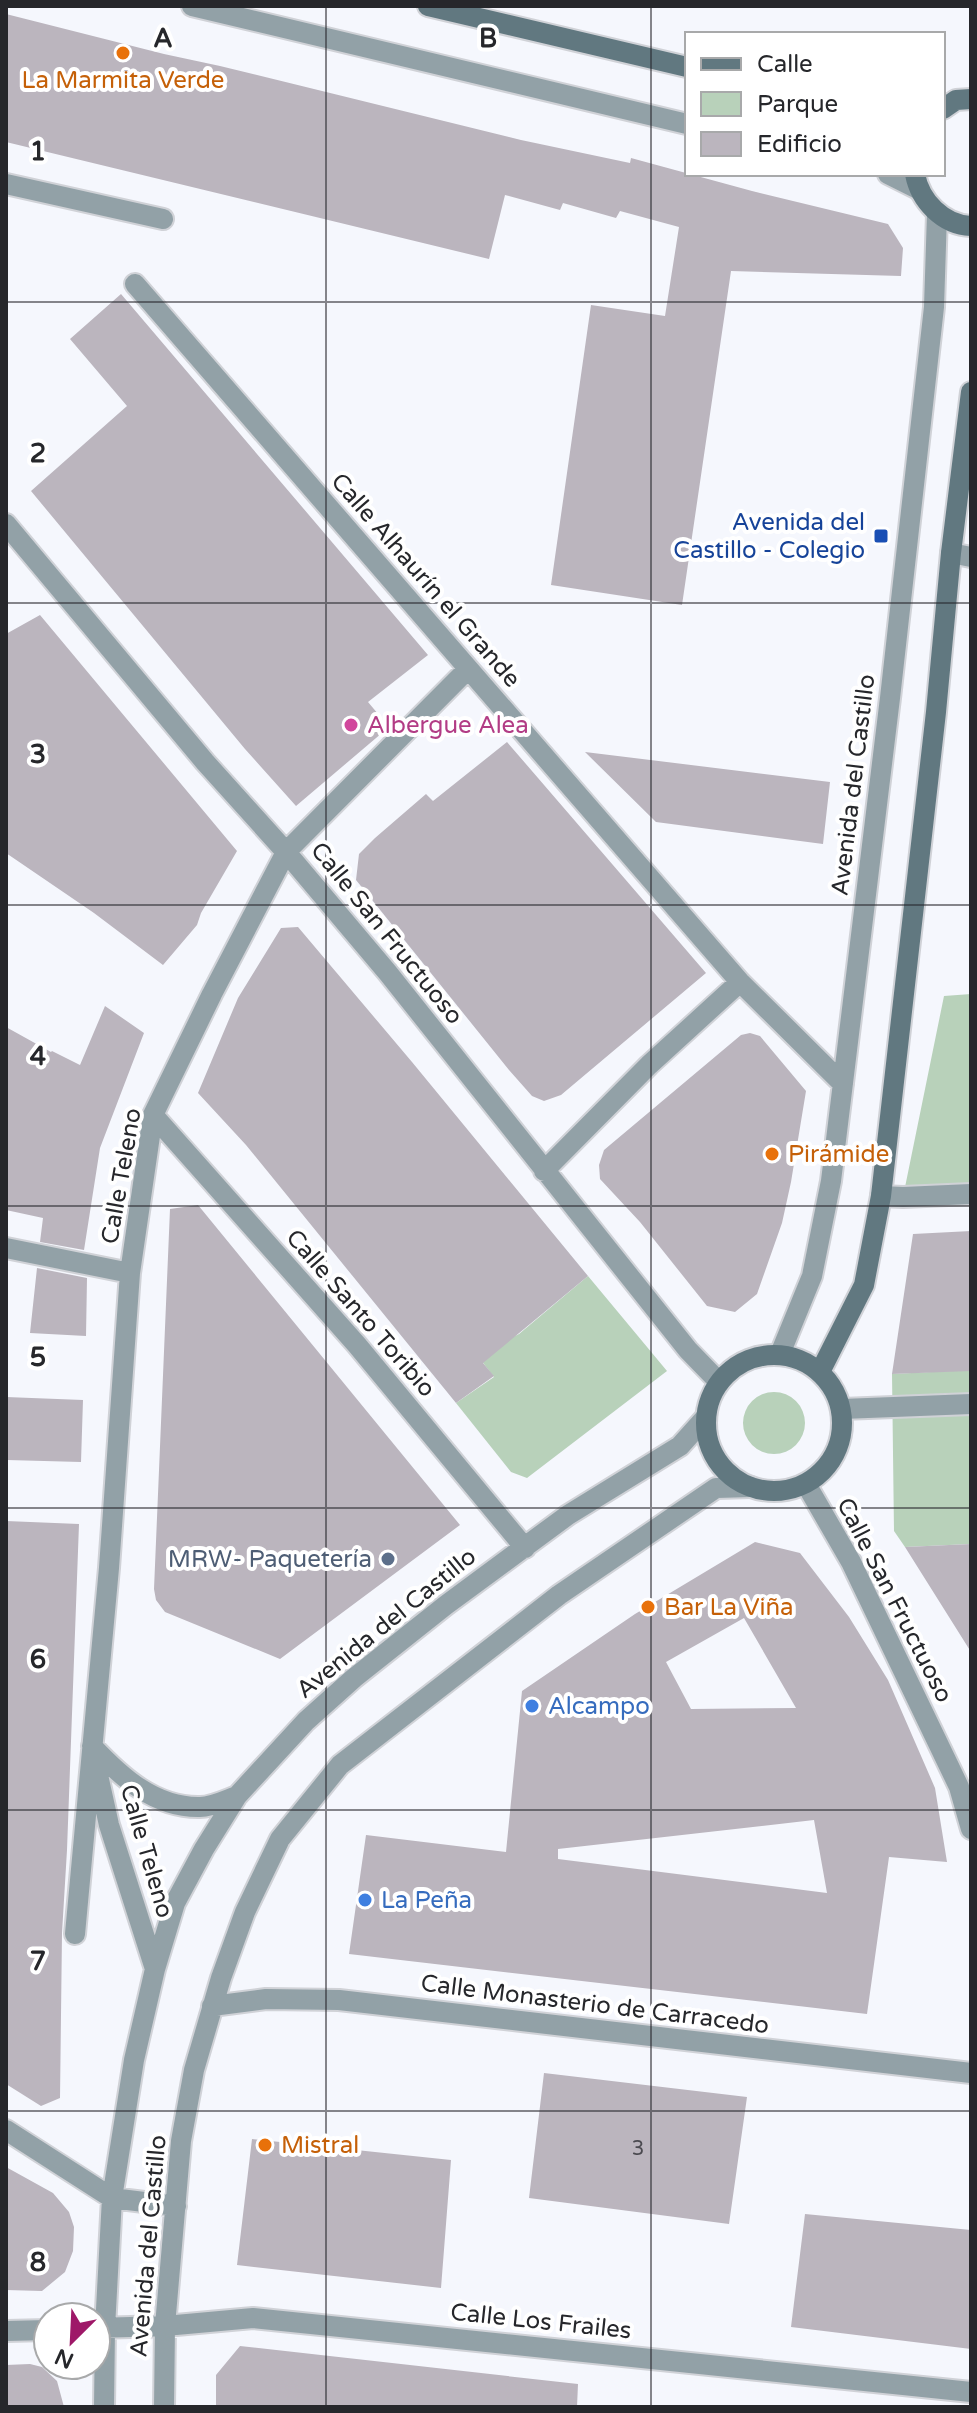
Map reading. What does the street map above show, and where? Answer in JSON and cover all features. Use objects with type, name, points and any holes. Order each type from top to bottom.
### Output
[{"type":"main road","points":[[428,6],[685,67]]},
{"type":"main road","points":[[945,108],[956,100],[971,99]]},
{"type":"main road","points":[[917,181],[937,214],[966,227],[971,226]]},
{"type":"main road","points":[[820,1372],[864,1285],[881,1196],[934,727],[961,555],[971,392]]},
{"type":"main road","points":[[780,1354],[801,1360],[820,1372],[834,1388],[842,1409],[843,1431],[836,1452],[824,1470],[806,1484],[788,1490],[769,1491],[751,1487],[731,1476],[717,1460],[708,1439],[706,1417],[710,1399],[719,1382],[735,1366],[757,1357],[780,1354]]},
{"type":"street","points":[[192,6],[685,124]]},
{"type":"street","points":[[896,176],[917,181]]},
{"type":"street","points":[[6,184],[163,219]]},
{"type":"street","name":"Avenida del Castillo","points":[[780,1354],[812,1276],[831,1181],[934,307],[937,214]]},
{"type":"street","name":"Calle Alhaurín el Grande","points":[[135,284],[740,982],[843,1084]]},
{"type":"street","name":"Calle San Fructuoso","points":[[6,524],[205,762],[388,973],[688,1350],[719,1382]]},
{"type":"street","name":"Calle Teleno","points":[[75,1934],[109,1568],[130,1273],[153,1115],[286,852],[468,669]]},
{"type":"street","points":[[544,1171],[649,1065],[740,982]]},
{"type":"street","name":"Calle Santo Toribio","points":[[153,1115],[357,1345],[525,1548]]},
{"type":"street","points":[[881,1196],[971,1194]]},
{"type":"street","points":[[6,1248],[130,1273]]},
{"type":"street","points":[[842,1409],[971,1404]]},
{"type":"street","name":"Avenida del Castillo","points":[[103,2301],[112,2198],[134,2060],[155,1969],[175,1903],[237,1796],[306,1721],[354,1678],[568,1515],[680,1446],[706,1417]]},
{"type":"street","name":"Calle San Fructuoso","points":[[806,1484],[851,1562],[959,1787],[971,1829]]},
{"type":"street","name":"Avenida del Castillo","points":[[164,2407],[165,2326],[181,2141],[194,2070],[221,1978],[245,1912],[280,1839],[340,1765],[559,1595],[716,1488],[751,1487]]},
{"type":"street","name":"Calle Teleno","points":[[92,1746],[114,1770],[155,1798],[203,1808],[237,1796]]},
{"type":"street","name":"Calle Teleno","points":[[92,1746],[109,1825],[155,1969]]},
{"type":"street","name":"Calle Monasterio de Carracedo","points":[[212,2006],[266,1999],[339,2000],[971,2073]]},
{"type":"street","points":[[6,2130],[112,2198],[176,2206]]},
{"type":"street","name":"Calle Los Frailes","points":[[112,2328],[253,2318],[971,2392]]},
{"type":"street","points":[[6,2331],[32,2330]]},
{"type":"street","name":"Avenida del Castillo","points":[[103,2381],[104,2407]]},
{"type":"green space","points":[[971,994],[971,1194],[903,1197],[944,996]]},
{"type":"green space","points":[[588,1276],[667,1371],[527,1478],[511,1472],[456,1403],[494,1377],[477,1355],[519,1334]]},
{"type":"green space","points":[[971,1370],[971,1544],[905,1547],[894,1531],[892,1374]]},
{"type":"green space","points":[[774,1392],[786,1394],[796,1401],[803,1411],[803,1435],[796,1445],[786,1452],[774,1454],[762,1452],[752,1445],[745,1435],[743,1423],[745,1411],[752,1401],[762,1394]]},
{"type":"building","points":[[6,14],[521,140],[630,163],[631,158],[685,173],[685,176],[697,176],[888,224],[903,248],[901,276],[731,271],[682,605],[551,585],[591,305],[665,316],[679,227],[620,211],[616,218],[563,203],[560,210],[505,195],[489,259],[6,142]]},
{"type":"building","points":[[121,294],[428,655],[368,702],[389,727],[296,806],[31,491],[127,406],[70,339]]},
{"type":"building","points":[[40,615],[237,851],[197,925],[163,965],[6,853],[6,634]]},
{"type":"building","points":[[507,742],[706,973],[561,1095],[544,1101],[532,1096],[509,1070],[356,880],[359,854],[375,838],[426,794],[433,801]]},
{"type":"building","points":[[585,752],[830,782],[823,844],[656,822]]},
{"type":"building","points":[[298,927],[588,1276],[483,1363],[494,1376],[456,1403],[246,1145],[198,1093],[238,998],[281,928]]},
{"type":"building","points":[[105,1006],[144,1033],[100,1148],[84,1250],[40,1242],[43,1218],[6,1210],[6,1027],[80,1065]]},
{"type":"building","points":[[750,1033],[760,1036],[806,1091],[782,1223],[757,1294],[735,1312],[707,1306],[640,1222],[600,1179],[599,1165],[604,1150],[741,1035]]},
{"type":"building","points":[[198,1205],[460,1525],[280,1659],[165,1612],[156,1600],[154,1589],[170,1209]]},
{"type":"building","points":[[971,1231],[971,1371],[892,1374],[913,1234]]},
{"type":"building","points":[[37,1268],[87,1278],[86,1336],[30,1333]]},
{"type":"building","points":[[6,1397],[83,1400],[81,1462],[7,1460]]},
{"type":"building","points":[[6,1521],[79,1524],[62,1933],[60,2098],[41,2106],[6,2084]]},
{"type":"building","points":[[755,1542],[800,1553],[849,1617],[888,1680],[935,1788],[947,1862],[889,1857],[867,2014],[349,1954],[366,1835],[506,1852],[522,1691],[635,1614]],"holes":[[[744,1618],[796,1708],[691,1709],[666,1662]],[[814,1820],[827,1893],[558,1859],[558,1849]]]},
{"type":"building","points":[[971,1544],[971,1652],[905,1547]]},
{"type":"building","points":[[544,2073],[747,2097],[729,2224],[529,2198]]},
{"type":"building","points":[[252,2139],[451,2160],[441,2288],[237,2265]]},
{"type":"building","points":[[6,2167],[53,2193],[69,2212],[74,2227],[73,2251],[65,2272],[42,2291],[6,2290]]},
{"type":"building","points":[[805,2214],[971,2230],[971,2349],[791,2327]]},
{"type":"building","points":[[240,2346],[578,2384],[577,2407],[216,2407],[216,2375]]},
{"type":"building","points":[[32,2364],[32,2381],[57,2381],[64,2407],[6,2407],[6,2365]]},
{"type":"place","name":"La Marmita Verde","points":[[123,53]]},
{"type":"place","name":"Avenida del Castillo - Colegio","points":[[881,536]]},
{"type":"place","name":"Albergue Alea","points":[[351,725]]},
{"type":"place","name":"Pirámide","points":[[772,1154]]},
{"type":"place","name":"MRW- Paquetería","points":[[388,1559]]},
{"type":"place","name":"Bar La Viña","points":[[648,1607]]},
{"type":"place","name":"Alcampo","points":[[532,1706]]},
{"type":"place","name":"La Peña","points":[[365,1900]]},
{"type":"place","name":"Mistral","points":[[265,2145]]}]
